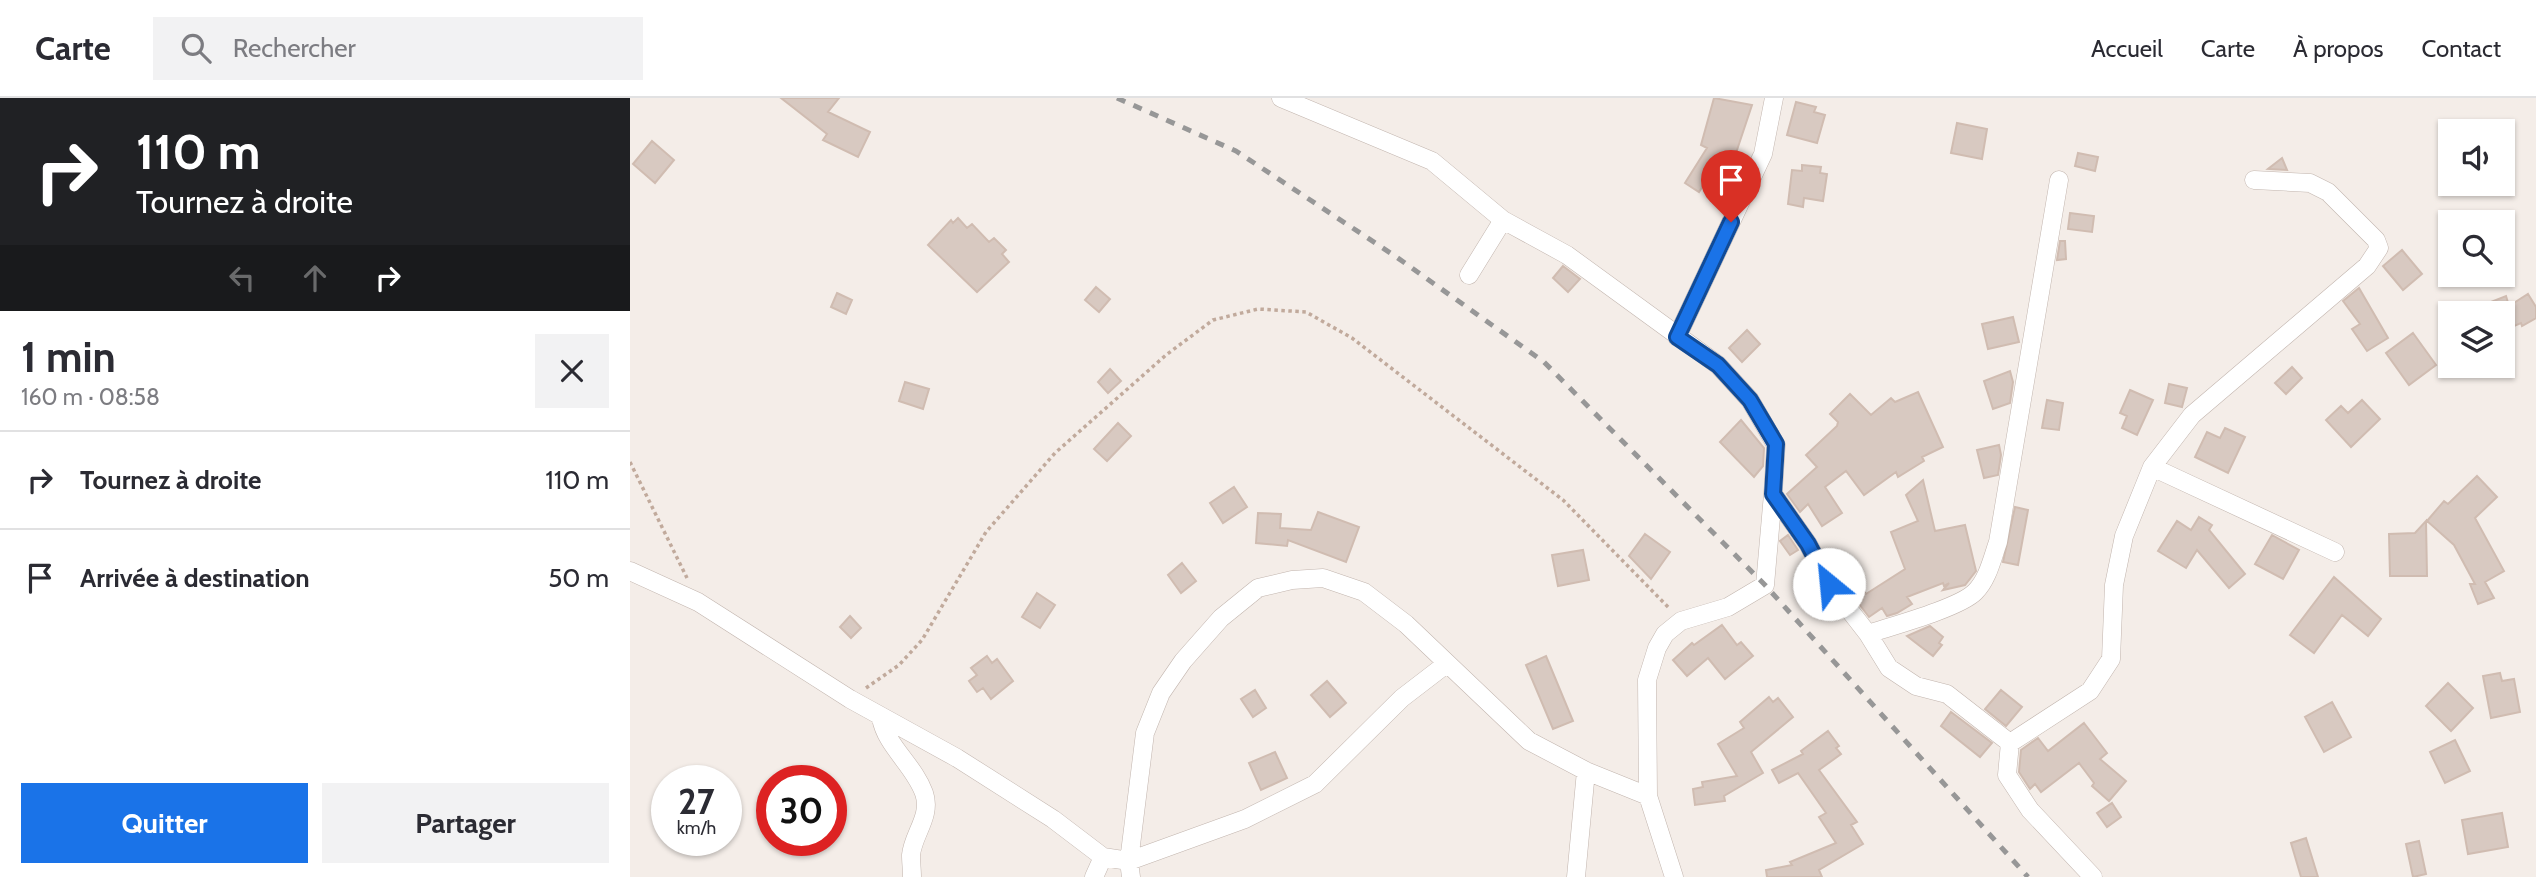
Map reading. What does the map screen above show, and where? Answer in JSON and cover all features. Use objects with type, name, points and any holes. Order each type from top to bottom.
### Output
[{"type":"street","points":[[1281,98],[1432,162],[1503,220],[1567,256],[1718,365],[1750,400],[1776,444],[1765,585],[1728,607],[1681,621],[1661,641],[1647,680],[1648,796],[1674,877]]},
{"type":"street","points":[[1677,337],[1763,154],[1774,98]]},
{"type":"street","points":[[1868,634],[1974,594],[1986,577],[2000,529],[2059,180]]},
{"type":"street","points":[[2010,743],[2090,691],[2110,659],[2114,585],[2124,536],[2152,467],[2192,415],[2367,266],[2379,248],[2376,240],[2328,192],[2310,183],[2255,180]]},
{"type":"street","points":[[1469,275],[1503,220]]},
{"type":"street","points":[[2152,467],[2335,552]]},
{"type":"street","points":[[1773,494],[1808,544],[1829,584],[1868,634],[1889,668],[1916,687],[1947,694],[2010,743]]},
{"type":"street","points":[[630,571],[698,602],[849,699],[957,758],[1053,819],[1103,857],[1130,869],[1245,820],[1315,784],[1402,698],[1446,665]]},
{"type":"street","points":[[1130,869],[1145,733],[1161,693],[1183,661],[1221,618],[1258,588],[1292,580],[1323,578],[1364,592],[1406,624],[1446,665],[1529,741],[1586,771],[1648,796]]},
{"type":"street","points":[[881,718],[884,732],[908,763],[925,794],[925,819],[911,853],[912,877]]},
{"type":"street","points":[[2010,743],[2007,775],[2030,810],[2093,877]]},
{"type":"street","points":[[1576,877],[1586,771]]},
{"type":"street","points":[[1094,877],[1103,857]]},
{"type":"path","points":[[849,699],[899,665],[922,640],[986,532],[1055,453],[1166,355],[1213,320],[1258,309],[1306,312],[1352,338],[1563,500],[1681,621]]},
{"type":"path","points":[[630,462],[698,602]]},
{"type":"building","points":[[781,98],[839,98],[828,112],[870,132],[858,157],[823,140],[827,134]]},
{"type":"building","points":[[1714,98],[1752,105],[1734,159],[1723,154],[1699,192],[1685,183],[1707,148],[1701,145]]},
{"type":"building","points":[[1796,102],[1816,107],[1814,112],[1825,115],[1817,143],[1787,135]]},
{"type":"building","points":[[1957,123],[1987,129],[1982,159],[1951,153]]},
{"type":"building","points":[[652,141],[674,160],[655,183],[633,164]]},
{"type":"building","points":[[2078,153],[2098,157],[2095,171],[2075,166]]},
{"type":"building","points":[[2282,158],[2287,170],[2268,169]]},
{"type":"building","points":[[1802,165],[1821,167],[1820,173],[1827,174],[1823,201],[1804,198],[1803,207],[1788,204],[1792,170],[1802,171]]},
{"type":"building","points":[[2070,213],[2094,216],[2092,232],[2068,229]]},
{"type":"building","points":[[958,218],[967,228],[972,224],[989,242],[994,238],[1006,250],[1002,254],[1009,262],[977,292],[928,245],[951,220],[953,223]]},
{"type":"building","points":[[2060,241],[2065,241],[2066,259],[2057,260]]},
{"type":"building","points":[[2402,250],[2422,274],[2403,290],[2383,266]]},
{"type":"building","points":[[1563,266],[1580,279],[1568,292],[1553,278]]},
{"type":"building","points":[[1096,287],[1110,299],[1099,312],[1085,300]]},
{"type":"building","points":[[2359,288],[2388,338],[2367,351],[2352,329],[2360,324],[2343,301]]},
{"type":"building","points":[[837,293],[852,300],[846,314],[831,307]]},
{"type":"building","points":[[2528,294],[2536,307],[2536,318],[2522,326],[2521,323],[2515,326],[2515,302]]},
{"type":"building","points":[[2506,296],[2508,301],[2493,301]]},
{"type":"building","points":[[2013,317],[2019,342],[1988,349],[1982,324]]},
{"type":"building","points":[[1747,330],[1760,344],[1742,362],[1729,348]]},
{"type":"building","points":[[2413,333],[2436,365],[2409,385],[2386,353]]},
{"type":"building","points":[[2292,367],[2302,378],[2286,394],[2275,383]]},
{"type":"building","points":[[1110,369],[1121,381],[1108,393],[1098,382]]},
{"type":"building","points":[[2010,371],[2013,382],[2010,403],[1993,409],[1984,381]]},
{"type":"building","points":[[905,382],[929,389],[923,409],[899,401]]},
{"type":"building","points":[[2169,384],[2187,388],[2182,407],[2165,403]]},
{"type":"building","points":[[2130,390],[2153,400],[2137,435],[2122,428],[2127,416],[2120,413]]},
{"type":"building","points":[[1918,392],[1943,447],[1922,457],[1924,461],[1898,477],[1896,472],[1864,495],[1846,471],[1825,487],[1842,513],[1822,526],[1808,504],[1800,512],[1787,494],[1817,467],[1806,455],[1837,426],[1838,422],[1830,414],[1850,394],[1871,415],[1891,398],[1895,402]]},
{"type":"building","points":[[2047,400],[2063,403],[2059,430],[2042,428]]},
{"type":"building","points":[[2362,400],[2380,419],[2351,447],[2326,420],[2341,406],[2348,413]]},
{"type":"building","points":[[1741,420],[1764,448],[1763,466],[1754,477],[1720,442]]},
{"type":"building","points":[[1118,423],[1131,436],[1107,461],[1094,449]]},
{"type":"building","points":[[2225,428],[2245,437],[2228,473],[2195,457],[2207,432],[2220,438]]},
{"type":"building","points":[[1999,445],[2001,455],[1998,475],[1984,478],[1977,450]]},
{"type":"building","points":[[2477,476],[2497,497],[2475,518],[2504,571],[2485,582],[2494,598],[2478,604],[2470,584],[2475,584],[2454,545],[2427,521],[2444,501],[2448,504]]},
{"type":"building","points":[[1923,480],[1935,531],[1965,525],[1976,571],[1965,585],[1943,590],[1949,583],[1944,586],[1943,583],[1907,597],[1912,604],[1897,613],[1887,616],[1882,608],[1869,617],[1850,592],[1860,585],[1866,594],[1905,569],[1891,532],[1918,521],[1906,495]]},
{"type":"building","points":[[1234,487],[1247,507],[1223,523],[1210,503]]},
{"type":"building","points":[[2015,507],[2028,510],[2018,565],[2003,562]]},
{"type":"building","points":[[1318,512],[1359,527],[1346,562],[1288,540],[1287,546],[1256,543],[1258,513],[1281,514],[1280,528],[1311,530]]},
{"type":"building","points":[[2199,517],[2212,525],[2209,530],[2245,574],[2229,588],[2197,550],[2186,568],[2158,551],[2177,521],[2191,530]]},
{"type":"building","points":[[2426,521],[2427,576],[2390,576],[2389,534],[2415,533]]},
{"type":"building","points":[[1645,534],[1670,552],[1651,579],[1629,556]]},
{"type":"building","points":[[1788,535],[1798,550],[1790,555],[1780,541]]},
{"type":"building","points":[[2272,535],[2299,550],[2283,579],[2255,564]]},
{"type":"building","points":[[1583,550],[1589,580],[1558,586],[1552,555]]},
{"type":"building","points":[[1182,563],[1196,581],[1181,593],[1168,575]]},
{"type":"building","points":[[2334,577],[2381,619],[2368,636],[2342,615],[2314,653],[2290,635]]},
{"type":"building","points":[[1037,593],[1055,605],[1040,628],[1022,617]]},
{"type":"building","points":[[850,616],[861,628],[851,638],[840,627]]},
{"type":"building","points":[[1722,625],[1737,645],[1741,642],[1753,656],[1725,679],[1708,658],[1687,676],[1673,660],[1692,643],[1694,645]]},
{"type":"building","points":[[1930,626],[1943,637],[1939,643],[1942,645],[1933,656],[1907,636]]},
{"type":"building","points":[[987,656],[992,663],[997,659],[1013,681],[991,699],[983,688],[977,692],[969,681],[977,675],[971,668]]},
{"type":"building","points":[[1546,656],[1573,721],[1553,729],[1526,665]]},
{"type":"building","points":[[2500,673],[2502,681],[2514,679],[2520,712],[2491,718],[2483,676]]},
{"type":"building","points":[[1327,681],[1346,703],[1330,717],[1311,695]]},
{"type":"building","points":[[2448,683],[2473,708],[2451,731],[2426,706]]},
{"type":"building","points":[[1255,690],[1266,708],[1253,717],[1241,699]]},
{"type":"building","points":[[2001,690],[2022,707],[2006,726],[1985,709]]},
{"type":"building","points":[[1769,697],[1773,702],[1778,698],[1793,717],[1751,752],[1763,773],[1724,796],[1725,801],[1695,805],[1693,789],[1703,787],[1702,782],[1737,776],[1718,744],[1744,728],[1740,722]]},
{"type":"building","points":[[2332,702],[2351,737],[2324,752],[2305,717]]},
{"type":"building","points":[[1951,712],[1992,743],[1980,757],[1941,726]]},
{"type":"building","points":[[2084,723],[2107,753],[2100,759],[2126,781],[2109,801],[2092,786],[2094,783],[2079,763],[2041,792],[2035,784],[2030,789],[2019,772],[2021,750],[2038,738],[2048,751]]},
{"type":"building","points":[[1828,731],[1839,746],[1836,748],[1841,754],[1819,770],[1857,822],[1851,825],[1863,844],[1819,870],[1822,877],[1767,877],[1766,870],[1792,865],[1790,862],[1836,843],[1819,817],[1826,813],[1798,773],[1779,783],[1772,770],[1803,754],[1801,751]]},
{"type":"building","points":[[2455,740],[2470,771],[2445,783],[2430,752]]},
{"type":"building","points":[[1275,752],[1287,778],[1261,790],[1249,763]]},
{"type":"building","points":[[2112,803],[2121,817],[2107,827],[2097,813]]},
{"type":"building","points":[[2502,813],[2508,847],[2468,854],[2462,820]]},
{"type":"building","points":[[2306,838],[2318,877],[2301,877],[2291,843]]},
{"type":"building","points":[[2419,841],[2426,874],[2413,877],[2406,844]]},
{"type":"railway","points":[[1117,98],[1236,151],[1395,256],[1544,362],[1765,585],[2028,877]]},
{"type":"route","points":[[1731,222],[1677,337],[1718,365],[1750,400],[1776,444],[1773,494],[1808,544],[1829,584]]}]
